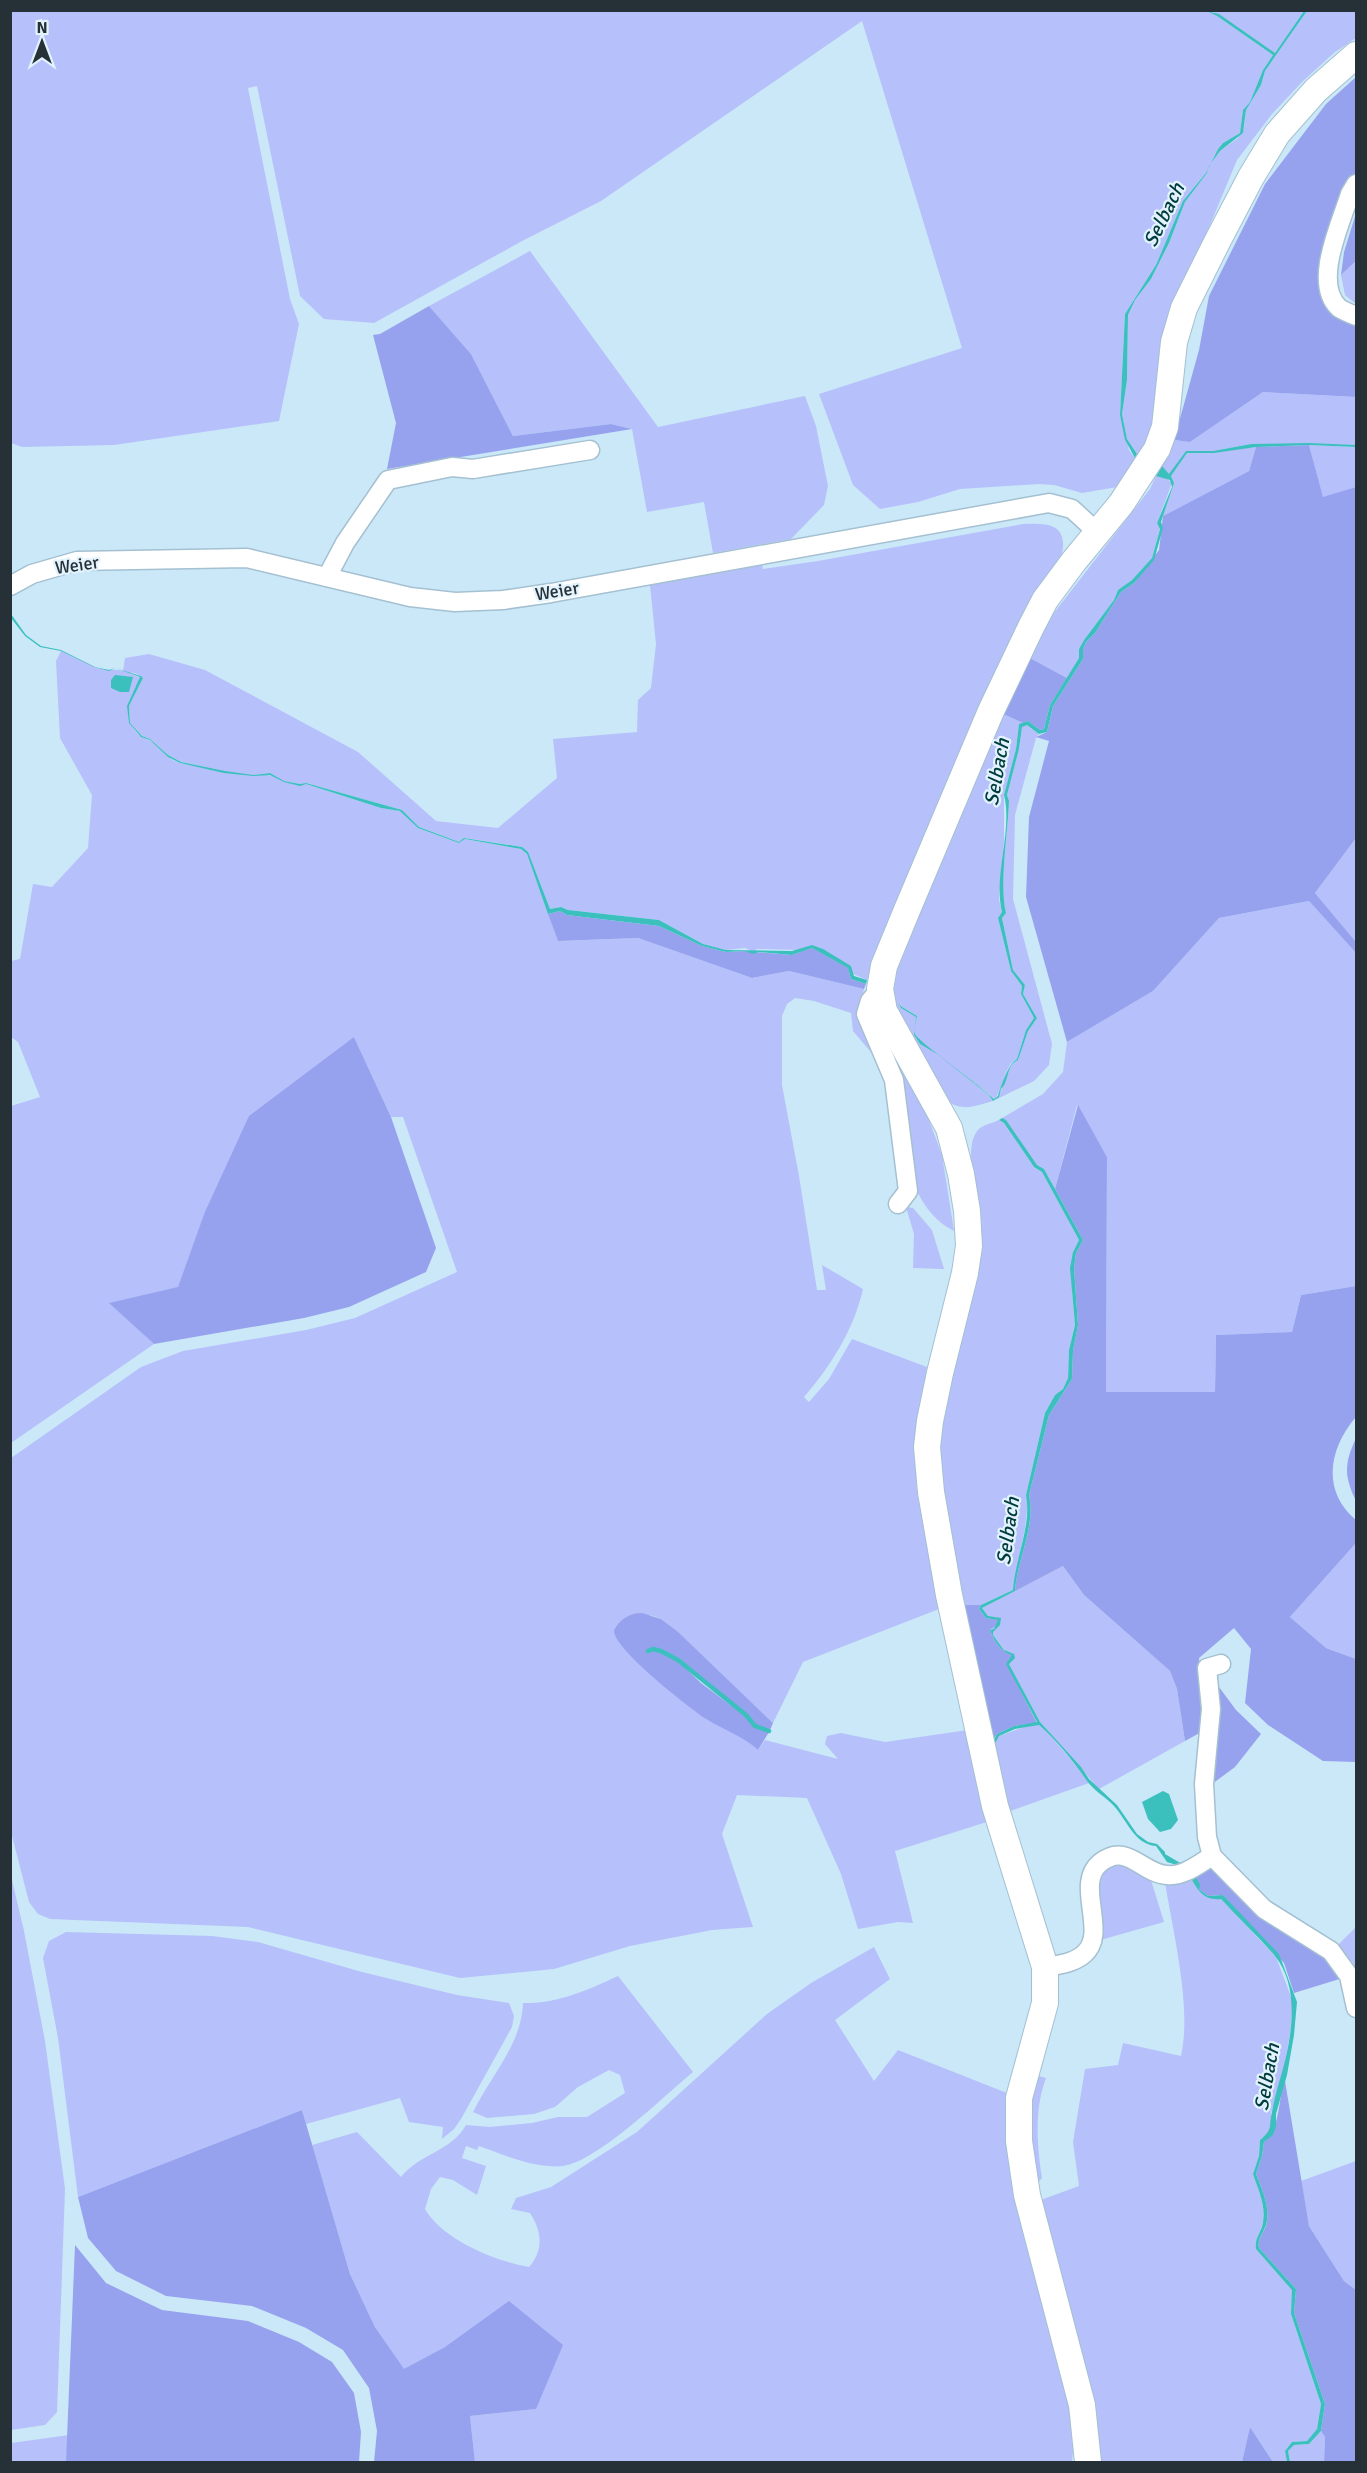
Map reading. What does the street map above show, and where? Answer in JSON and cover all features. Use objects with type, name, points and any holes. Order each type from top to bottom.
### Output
[{"type":"street","points":[[1088,2463],[1082,2405],[1027,2195],[1019,2141],[1019,2098],[1045,2003],[1045,1967],[993,1795],[930,1492],[927,1447],[930,1421],[968,1254],[967,1210],[961,1174],[949,1128],[884,1011],[880,989],[884,966],[903,919],[992,711],[1031,627],[1045,600],[1126,496],[1157,449],[1165,427],[1174,342],[1184,308],[1251,177],[1277,134],[1299,108],[1356,55]]},
{"type":"street","points":[[1356,184],[1350,194],[1327,273],[1330,294],[1339,308],[1356,316]]},
{"type":"street","points":[[327,577],[345,543],[388,480],[452,467],[473,469],[590,450]]},
{"type":"street","name":"Weier","points":[[10,586],[32,574],[77,561],[247,558],[411,597],[455,602],[502,600],[1049,503],[1072,509],[1096,532]]},
{"type":"street","points":[[880,989],[870,1001],[866,1014],[894,1080],[908,1191],[897,1204]]},
{"type":"street","points":[[1221,1664],[1207,1668],[1211,1709],[1204,1784],[1207,1837],[1212,1856],[1264,1909],[1331,1951],[1349,1976],[1356,2008]]},
{"type":"street","points":[[1045,1967],[1067,1963],[1085,1953],[1092,1941],[1091,1876],[1099,1863],[1115,1855],[1133,1858],[1165,1875],[1179,1874],[1212,1856]]},
{"type":"shaded area","points":[[1207,10],[1273,55],[1263,70],[1250,102],[1243,110],[1240,133],[1223,143],[1206,173],[1183,201],[1156,265],[1125,314],[1120,415],[1129,450],[1135,458],[1129,473],[1117,487],[1082,493],[1054,485],[1039,484],[960,489],[918,502],[880,509],[853,485],[819,394],[962,348],[862,21],[601,201],[522,241],[374,323],[324,319],[300,296],[257,86],[248,88],[290,299],[299,324],[279,421],[114,445],[22,447],[11,443],[11,11]]},
{"type":"shaded area","points":[[1207,11],[1219,14],[1275,53],[1304,11],[1307,11],[1265,71],[1261,85],[1246,110],[1243,133],[1220,151],[1211,164],[1223,143],[1240,133],[1243,110],[1250,102],[1263,70],[1273,55]]},
{"type":"shaded area","points":[[1212,11],[1304,11],[1275,53]]},
{"type":"shaded area","points":[[1307,11],[1356,11],[1356,38],[1335,52],[1302,82],[1272,114],[1237,160],[1172,308],[1154,426],[1144,450],[1137,454],[1127,439],[1122,414],[1127,380],[1128,315],[1135,300],[1151,279],[1169,243],[1185,202],[1220,151],[1238,138],[1244,128],[1246,110],[1261,85],[1265,71]]},
{"type":"shaded area","points":[[1356,77],[1356,174],[1345,192],[1320,271],[1356,323],[1356,397],[1263,392],[1190,442],[1174,440],[1199,350],[1209,296],[1265,184],[1326,104]]},
{"type":"shaded area","points":[[1208,168],[1207,173],[1185,202],[1169,243],[1151,279],[1135,300],[1128,315],[1127,380],[1122,414],[1127,439],[1137,454],[1135,458],[1125,440],[1120,415],[1125,314],[1156,265],[1183,201]]},
{"type":"shaded area","points":[[1356,213],[1356,261],[1341,275],[1344,252]]},
{"type":"shaded area","points":[[530,251],[658,427],[805,396],[816,426],[828,486],[824,505],[791,539],[713,553],[704,502],[647,512],[632,429],[611,424],[513,436],[471,354],[429,306]]},
{"type":"shaded area","points":[[1356,261],[1356,304],[1345,295],[1341,275]]},
{"type":"shaded area","points":[[429,306],[471,354],[513,436],[611,424],[632,429],[387,469],[396,423],[373,335],[380,334]]},
{"type":"shaded area","points":[[1263,392],[1356,397],[1356,445],[1251,444],[1213,451],[1186,451],[1169,475],[1162,466],[1174,440],[1190,442]]},
{"type":"shaded area","points":[[1251,444],[1356,445],[1356,447],[1309,445],[1256,447],[1214,453],[1187,453],[1171,476],[1174,483],[1161,522],[1163,528],[1154,560],[1134,583],[1121,592],[1095,633],[1086,642],[1083,659],[1053,706],[1047,732],[1039,734],[1027,725],[1022,727],[1019,749],[1007,795],[1009,801],[1003,888],[1006,913],[1002,918],[1013,970],[1025,985],[1023,994],[1037,1018],[1028,1031],[1018,1060],[1011,1066],[1017,1059],[1026,1030],[1034,1018],[1021,994],[1022,986],[1011,971],[998,918],[1002,912],[1000,883],[1006,823],[1004,795],[1016,749],[1019,724],[1028,721],[1040,730],[1044,729],[1050,705],[1079,658],[1079,649],[1084,640],[1114,600],[1118,590],[1132,580],[1152,558],[1160,529],[1157,523],[1172,487],[1170,480],[1156,476],[1162,466],[1169,474],[1186,451],[1213,451]]},
{"type":"shaded area","points":[[1309,445],[1356,447],[1356,487],[1323,498]]},
{"type":"shaded area","points":[[1309,445],[1323,497],[1356,487],[1356,838],[1315,893],[1356,942],[1356,953],[1309,901],[1219,918],[1153,991],[1067,1042],[1026,897],[1029,817],[1049,741],[1036,737],[1047,732],[1053,706],[1083,659],[1086,642],[1095,633],[1121,592],[1134,583],[1159,550],[1163,516],[1249,471],[1256,447]]},
{"type":"shaded area","points":[[1256,447],[1249,471],[1163,516],[1174,483],[1171,476],[1187,453]]},
{"type":"shaded area","points":[[1156,476],[1165,477],[1172,483],[1157,523],[1160,528],[1152,558],[1132,580],[1118,590],[1114,600],[1084,640],[1079,649],[1079,658],[1067,678],[1028,657],[1040,631],[1150,489]]},
{"type":"shaded area","points":[[1023,524],[1054,527],[1062,536],[1062,554],[1022,621],[867,980],[798,950],[757,949],[754,952],[745,948],[726,950],[703,944],[659,920],[568,910],[561,907],[550,909],[528,853],[522,847],[465,838],[459,842],[419,827],[402,810],[306,783],[286,781],[300,785],[306,784],[381,808],[401,811],[418,828],[459,843],[465,839],[521,849],[527,854],[558,941],[638,938],[752,978],[789,971],[864,989],[857,1016],[881,1064],[853,1031],[851,1013],[814,1001],[795,998],[787,1004],[782,1016],[782,1085],[817,1290],[826,1290],[822,1265],[863,1289],[854,1318],[840,1346],[804,1397],[809,1402],[829,1379],[852,1339],[927,1367],[915,1444],[917,1493],[939,1609],[803,1662],[773,1723],[661,1619],[648,1615],[628,1617],[614,1630],[706,1719],[747,1740],[758,1750],[765,1740],[838,1759],[825,1744],[827,1736],[841,1733],[885,1742],[968,1730],[990,1821],[895,1851],[913,1923],[898,1922],[858,1929],[841,1874],[807,1798],[737,1795],[722,1834],[753,1927],[712,1930],[630,1946],[554,1969],[460,1978],[248,1927],[50,1919],[38,1914],[29,1902],[10,1828],[11,1458],[141,1367],[183,1351],[306,1330],[355,1318],[457,1272],[403,1117],[391,1117],[354,1037],[204,1214],[178,1288],[110,1303],[154,1344],[11,1443],[11,1106],[40,1097],[18,1042],[11,1037],[11,961],[20,959],[33,884],[52,887],[88,848],[92,795],[60,738],[56,661],[61,651],[102,669],[123,671],[125,658],[149,654],[205,670],[358,752],[436,821],[498,828],[557,778],[553,739],[637,732],[638,700],[651,688],[656,644],[650,585],[762,565],[763,569],[818,561]],"holes":[[[129,673],[133,673],[143,678],[129,706],[141,678]],[[131,724],[142,736],[150,739],[168,755],[181,762],[221,770],[176,762],[151,741],[139,735]],[[270,773],[280,778],[272,776],[257,775]]]},
{"type":"shaded area","points":[[11,614],[26,635],[41,646],[61,650],[95,667],[109,670],[115,668],[109,671],[94,667],[61,651],[40,647],[25,636],[11,618]]},
{"type":"shaded area","points":[[1028,657],[1067,678],[1050,705],[1044,729],[1040,730],[1028,721],[1023,723],[1001,713]]},
{"type":"shaded area","points":[[115,668],[143,678],[129,706],[130,723],[142,736],[150,739],[168,755],[181,762],[253,775],[270,773],[284,781],[306,783],[402,810],[419,827],[459,842],[464,838],[522,847],[528,852],[550,909],[561,907],[568,910],[659,920],[703,944],[726,950],[792,951],[812,945],[851,966],[854,976],[867,980],[866,984],[851,979],[848,968],[812,948],[792,955],[758,952],[754,954],[744,951],[726,952],[702,946],[659,926],[567,915],[560,911],[548,914],[527,854],[521,849],[465,839],[459,843],[418,828],[400,811],[381,808],[306,784],[300,786],[284,782],[270,775],[253,776],[224,773],[180,763],[168,757],[150,740],[141,737],[129,723],[127,706],[140,677]]},
{"type":"shaded area","points":[[115,675],[133,677],[129,692],[120,692],[111,688],[111,680]]},
{"type":"shaded area","points":[[1001,713],[1023,723],[1019,724],[1016,749],[1004,795],[1004,841],[999,899],[1002,912],[998,918],[1011,971],[1022,986],[1021,994],[1034,1018],[1026,1030],[1017,1059],[1009,1066],[995,1099],[948,1063],[989,1095],[993,1101],[971,1107],[960,1107],[949,1102],[944,1096],[918,1054],[896,1009],[894,994],[896,979],[904,942]],"holes":[[[900,1002],[902,1007],[917,1016],[915,1035],[935,1053],[920,1044],[914,1035],[916,1017],[901,1008]]]},
{"type":"shaded area","points":[[1027,725],[1039,734],[1015,815],[1013,899],[1052,1044],[1049,1065],[1034,1081],[995,1100],[1002,1090],[1007,1073],[1013,1063],[1018,1060],[1028,1031],[1037,1018],[1023,994],[1025,985],[1013,970],[1002,918],[1006,913],[1003,888],[1009,801],[1007,795],[1019,749],[1022,726]]},
{"type":"shaded area","points":[[1356,838],[1356,942],[1315,893]]},
{"type":"shaded area","points":[[1309,901],[1356,953],[1356,1286],[1301,1295],[1292,1332],[1216,1335],[1215,1392],[1106,1392],[1107,1157],[1077,1105],[1055,1189],[1044,1169],[1037,1165],[1002,1118],[1043,1094],[1063,1072],[1067,1042],[1153,991],[1219,918]]},
{"type":"shaded area","points":[[560,911],[567,915],[659,926],[702,946],[726,952],[744,951],[792,955],[812,948],[848,968],[851,979],[866,984],[864,989],[789,971],[752,978],[638,938],[558,941],[548,914]]},
{"type":"shaded area","points":[[899,1003],[917,1016],[915,1024],[916,1017],[901,1008]]},
{"type":"shaded area","points":[[915,1026],[915,1034],[919,1038],[994,1099],[998,1096],[1011,1066],[999,1097],[993,1101],[989,1095],[937,1054],[920,1044],[914,1035]]},
{"type":"shaded area","points":[[875,1027],[926,1112],[942,1155],[954,1231],[939,1221],[928,1209],[911,1178]]},
{"type":"shaded area","points":[[354,1037],[391,1117],[436,1248],[426,1272],[349,1307],[304,1318],[154,1344],[109,1303],[178,1287],[204,1214],[249,1116]]},
{"type":"shaded area","points":[[1078,1105],[1107,1157],[1106,1392],[1215,1392],[1216,1335],[1292,1332],[1301,1295],[1356,1286],[1356,1417],[1340,1442],[1333,1469],[1337,1496],[1356,1520],[1356,1543],[1290,1617],[1326,1648],[1356,1659],[1356,1762],[1323,1761],[1268,1725],[1245,1703],[1251,1649],[1234,1628],[1199,1658],[1205,1730],[1185,1741],[1177,1689],[1170,1671],[1084,1595],[1063,1566],[1015,1591],[1030,1519],[1029,1495],[1049,1415],[1072,1379],[1073,1351],[1078,1325],[1074,1268],[1076,1253],[1083,1240],[1055,1189]]},
{"type":"shaded area","points":[[1002,1118],[1006,1120],[1037,1165],[1044,1169],[1083,1240],[1076,1253],[1074,1268],[1078,1325],[1073,1351],[1072,1379],[1049,1415],[1029,1495],[1030,1519],[1015,1591],[982,1608],[988,1616],[1001,1618],[1000,1625],[993,1635],[1004,1650],[1014,1654],[1015,1658],[1009,1664],[1040,1722],[1089,1779],[1117,1805],[1137,1834],[1148,1842],[1157,1844],[1165,1854],[1182,1864],[1180,1866],[1167,1862],[1156,1846],[1142,1841],[1136,1836],[1114,1806],[1090,1785],[1065,1752],[1039,1725],[1015,1729],[999,1736],[991,1745],[997,1734],[1014,1726],[1037,1722],[1006,1664],[1012,1655],[1001,1649],[991,1634],[990,1630],[994,1629],[998,1620],[986,1618],[979,1609],[981,1605],[1013,1590],[1027,1518],[1026,1495],[1045,1413],[1055,1395],[1063,1389],[1068,1378],[1069,1350],[1075,1325],[1070,1268],[1073,1252],[1079,1240],[1042,1172],[1034,1167],[1004,1123],[999,1120]]},
{"type":"shaded area","points":[[999,1120],[1004,1123],[1034,1167],[1042,1172],[1079,1240],[1073,1252],[1072,1291],[1075,1325],[1069,1350],[1068,1378],[1063,1389],[1055,1395],[1045,1413],[1026,1495],[1028,1502],[1025,1528],[1013,1590],[981,1605],[961,1605],[941,1487],[939,1447],[941,1420],[979,1259],[982,1232],[972,1164],[973,1139],[980,1128]]},
{"type":"shaded area","points":[[906,1207],[913,1208],[932,1230],[944,1269],[913,1268],[914,1234]]},
{"type":"shaded area","points":[[1356,1438],[1356,1501],[1349,1484],[1347,1470],[1349,1455]]},
{"type":"shaded area","points":[[1356,1543],[1356,1659],[1326,1648],[1290,1617]]},
{"type":"shaded area","points":[[1063,1566],[1084,1595],[1170,1671],[1177,1689],[1185,1741],[1099,1789],[1040,1722],[1009,1664],[1006,1652],[993,1635],[989,1617],[982,1608]]},
{"type":"shaded area","points":[[961,1605],[981,1605],[979,1609],[986,1618],[998,1620],[998,1624],[990,1630],[991,1634],[1001,1649],[1012,1655],[1007,1664],[1037,1723],[1014,1726],[997,1734],[991,1743]]},
{"type":"shaded area","points":[[642,1613],[661,1619],[678,1632],[773,1723],[770,1730],[756,1725],[746,1714],[679,1659],[653,1648],[647,1650],[648,1652],[653,1650],[661,1652],[678,1661],[701,1683],[745,1716],[755,1727],[769,1732],[758,1750],[697,1713],[653,1677],[626,1650],[617,1639],[614,1630],[626,1617]]},
{"type":"shaded area","points":[[1219,1687],[1236,1710],[1261,1734],[1235,1767],[1212,1784],[1216,1688]]},
{"type":"shaded area","points":[[1030,1725],[1039,1725],[1066,1753],[1089,1783],[1005,1813],[991,1745],[999,1736]]},
{"type":"shaded area","points":[[1163,1791],[1169,1794],[1178,1820],[1171,1829],[1160,1832],[1148,1819],[1142,1802]]},
{"type":"shaded area","points":[[1115,1861],[1150,1877],[1164,1922],[1097,1941],[1095,1890],[1103,1867]]},
{"type":"shaded area","points":[[1213,1867],[1305,1940],[1346,1977],[1294,1993],[1284,1963],[1223,1895],[1208,1896],[1199,1889],[1194,1873]]},
{"type":"shaded area","points":[[1194,1873],[1200,1885],[1199,1889],[1208,1896],[1223,1895],[1279,1954],[1297,2002],[1294,2035],[1287,2075],[1276,2114],[1276,2126],[1273,2135],[1264,2142],[1256,2174],[1267,2212],[1266,2225],[1259,2248],[1296,2289],[1294,2313],[1325,2404],[1321,2431],[1309,2444],[1294,2445],[1288,2451],[1290,2462],[1287,2462],[1285,2451],[1292,2442],[1307,2441],[1317,2429],[1321,2404],[1291,2314],[1292,2290],[1256,2249],[1263,2222],[1263,2209],[1253,2174],[1259,2156],[1260,2140],[1270,2128],[1274,2102],[1287,2054],[1292,2020],[1289,1986],[1284,1970],[1275,1956],[1221,1899],[1210,1898],[1202,1894],[1190,1876]]},
{"type":"shaded area","points":[[11,1876],[45,2041],[65,2189],[57,2412],[45,2425],[11,2430]]},
{"type":"shaded area","points":[[1190,1876],[1195,1886],[1206,1896],[1221,1899],[1276,1957],[1293,2002],[1283,2074],[1271,2113],[1272,2125],[1269,2132],[1260,2140],[1259,2156],[1253,2174],[1264,2215],[1256,2249],[1293,2290],[1291,2314],[1321,2404],[1317,2429],[1307,2441],[1292,2442],[1285,2451],[1287,2462],[1273,2462],[1250,2427],[1242,2462],[1097,2462],[1038,2201],[1079,2186],[1073,2142],[1085,2069],[1118,2065],[1123,2043],[1181,2056],[1184,2037],[1183,1993],[1165,1882]]},
{"type":"shaded area","points":[[1356,1927],[1356,1976],[1353,1963],[1337,1946]]},
{"type":"shaded area","points":[[66,1932],[212,1936],[258,1942],[362,1972],[457,1995],[509,2003],[514,2016],[512,2027],[461,2119],[454,2129],[442,2139],[443,2127],[409,2122],[400,2098],[306,2124],[302,2110],[78,2197],[58,2038],[43,1958],[49,1941]]},
{"type":"shaded area","points":[[874,1947],[890,1979],[835,2020],[874,2081],[898,2050],[1012,2095],[1067,2389],[1074,2440],[1072,2462],[475,2462],[470,2416],[536,2409],[445,2347],[404,2370],[375,2327],[350,2274],[312,2145],[357,2132],[401,2177],[408,2169],[452,2141],[466,2125],[490,2127],[532,2123],[558,2117],[587,2117],[625,2093],[620,2075],[609,2070],[578,2087],[555,2107],[534,2114],[487,2118],[473,2112],[511,2046],[521,2018],[523,2003],[560,1999],[618,1976],[693,2072],[612,2140],[577,2162],[563,2166],[541,2165],[479,2146],[477,2150],[466,2146],[462,2158],[486,2166],[477,2195],[453,2180],[440,2177],[431,2189],[425,2209],[444,2230],[486,2254],[529,2267],[537,2254],[539,2234],[530,2213],[511,2209],[516,2198],[551,2187],[637,2132],[767,2014],[811,1983]]},
{"type":"shaded area","points":[[1039,2076],[1046,2078],[1038,2115],[1042,2178],[1036,2185],[1030,2159],[1028,2130],[1031,2101]]},
{"type":"shaded area","points":[[1285,2081],[1309,2226],[1344,2281],[1356,2290],[1356,2462],[1324,2462],[1325,2437],[1321,2431],[1325,2404],[1294,2313],[1296,2289],[1259,2248],[1266,2226],[1267,2213],[1265,2199],[1256,2174],[1264,2142],[1276,2122]]},
{"type":"shaded area","points":[[302,2110],[350,2274],[375,2327],[404,2369],[445,2347],[509,2301],[563,2345],[536,2409],[470,2416],[475,2462],[374,2462],[377,2431],[369,2388],[343,2350],[306,2328],[252,2306],[166,2296],[116,2271],[88,2238],[78,2197]]},
{"type":"shaded area","points":[[1356,2161],[1356,2290],[1344,2281],[1309,2226],[1301,2181]]},
{"type":"shaded area","points":[[75,2245],[106,2283],[162,2310],[248,2321],[299,2342],[332,2362],[354,2393],[361,2432],[359,2462],[66,2462]]},
{"type":"shaded area","points":[[1250,2427],[1273,2462],[1242,2462]]},
{"type":"shaded area","points":[[1321,2431],[1325,2437],[1324,2462],[1290,2462],[1288,2451],[1294,2445],[1309,2444]]},
{"type":"shaded area","points":[[69,2435],[66,2462],[11,2462],[11,2443]]},
{"type":"waterway","points":[[648,1651],[653,1649],[661,1651],[678,1660],[746,1715],[755,1726],[769,1731]]},
{"type":"water label","name":"Selbach","points":[[1164,215]]},
{"type":"water label","name":"Selbach","points":[[997,772]]},
{"type":"water label","name":"Selbach","points":[[1008,1531]]},
{"type":"water label","name":"Selbach","points":[[1267,2077]]}]
